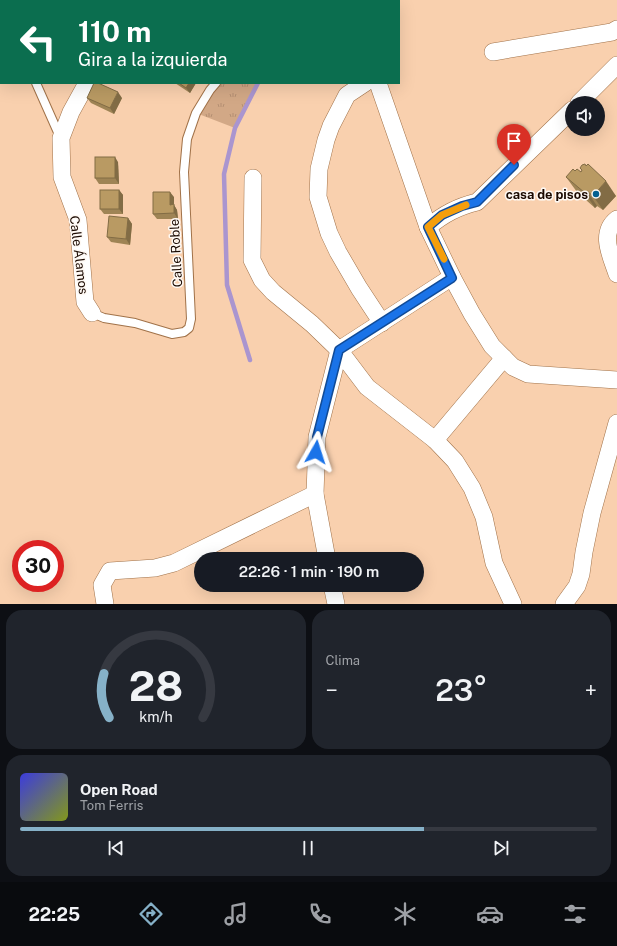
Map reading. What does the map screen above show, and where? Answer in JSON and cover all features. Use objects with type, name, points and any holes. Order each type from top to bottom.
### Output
[{"type":"street","points":[[493,52],[612,32],[617,29]]},
{"type":"street","points":[[586,96],[617,65]]},
{"type":"street","name":"Calle Álamos","points":[[86,84],[71,112],[61,138],[62,177],[78,220],[85,302],[92,313]]},
{"type":"street","points":[[364,84],[347,95],[331,126],[319,169],[318,197],[327,227],[338,252],[351,277],[382,323]]},
{"type":"street","points":[[378,84],[428,227],[452,278],[492,346],[513,367],[528,374],[617,380]]},
{"type":"street","points":[[428,227],[442,215],[462,206],[477,202],[565,117]]},
{"type":"street","points":[[254,178],[252,260],[262,280],[273,292],[312,324],[339,350],[367,387],[436,440],[456,461],[472,488],[484,517],[494,563],[512,604]]},
{"type":"street","points":[[617,219],[607,231],[607,241],[617,274]]},
{"type":"street","points":[[326,552],[315,494],[317,437],[339,350],[452,278]]},
{"type":"street","points":[[436,440],[504,358]]},
{"type":"street","points":[[564,604],[577,586],[581,574],[592,512],[617,423]]},
{"type":"street","points":[[104,604],[102,585],[110,571],[155,568],[174,563],[315,494]]},
{"type":"street","points":[[333,592],[336,604]]},
{"type":"lane","points":[[36,84],[61,138]]},
{"type":"lane","name":"Calle Roble","points":[[92,313],[104,318],[135,323],[172,334],[184,332],[189,328],[191,319],[184,172],[187,139],[196,113],[215,84]]},
{"type":"green space","points":[[215,84],[257,84],[235,128],[196,113]]},
{"type":"building","points":[[94,84],[100,84],[118,92],[110,108],[87,98]]},
{"type":"building","points":[[180,84],[188,84],[186,88]]},
{"type":"building","points":[[95,157],[115,157],[115,178],[95,178]]},
{"type":"building","points":[[585,164],[586,166],[588,164],[606,181],[593,196],[587,191],[585,193],[566,177],[573,169],[575,171],[577,169],[581,172],[582,170],[580,168]]},
{"type":"building","points":[[100,190],[119,190],[119,209],[100,209]]},
{"type":"building","points":[[153,192],[170,192],[170,205],[174,204],[174,213],[153,214]]},
{"type":"building","points":[[109,216],[128,218],[126,239],[107,237]]},
{"type":"waterway","points":[[250,360],[227,285],[224,174],[235,128],[257,84]]},
{"type":"slow traffic","points":[[444,259],[428,227],[442,215],[466,205]]},
{"type":"place","name":"casa de pisos","points":[[596,194]]},
{"type":"route","points":[[316,452],[317,437],[339,350],[452,278],[428,227],[442,215],[462,206],[477,202],[514,165]]}]
